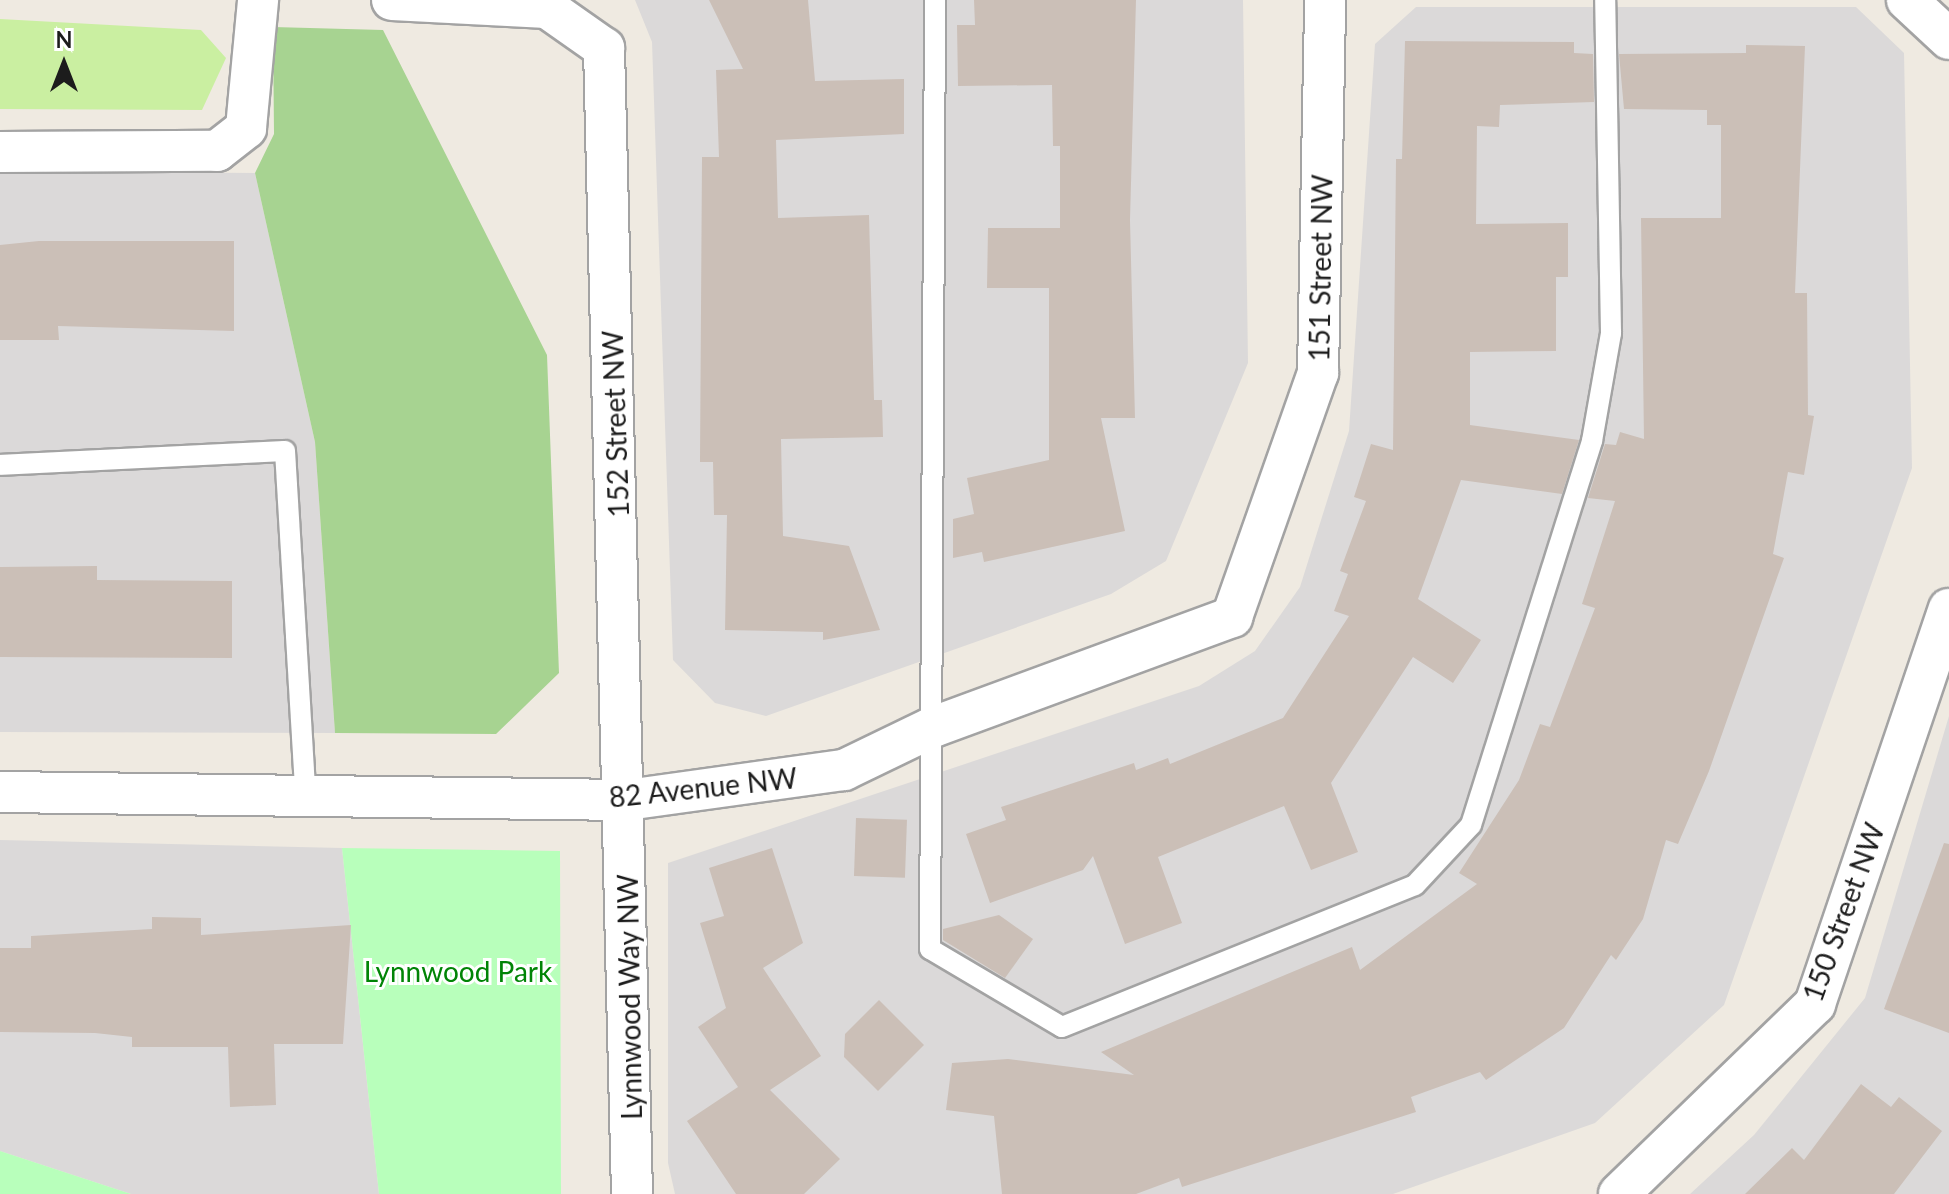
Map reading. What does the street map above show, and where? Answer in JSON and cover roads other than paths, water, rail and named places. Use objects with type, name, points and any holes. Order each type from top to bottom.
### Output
[{"type":"street","points":[[0,152],[217,151],[246,128],[258,0]]},
{"type":"street","name":"152 Street NW","points":[[392,0],[547,8],[604,48],[627,800]]},
{"type":"street","name":"151 Street NW","points":[[1232,617],[1318,373],[1325,0]]},
{"type":"street","points":[[1907,0],[1949,39]]},
{"type":"street","name":"150 Street NW","points":[[1619,1194],[1815,1004],[1949,609]]},
{"type":"street","name":"82 Avenue NW","points":[[0,792],[305,791],[627,800],[844,770],[933,727],[1232,617]]},
{"type":"street","name":"Lynnwood Way NW","points":[[627,800],[632,1194]]},
{"type":"lane","points":[[935,0],[930,949],[1062,1027],[1415,885],[1471,825],[1592,441],[1611,333],[1605,0]]},
{"type":"lane","points":[[0,465],[285,451],[305,791]]},
{"type":"park label","name":"Lynnwood Park","points":[[458,971]]}]
